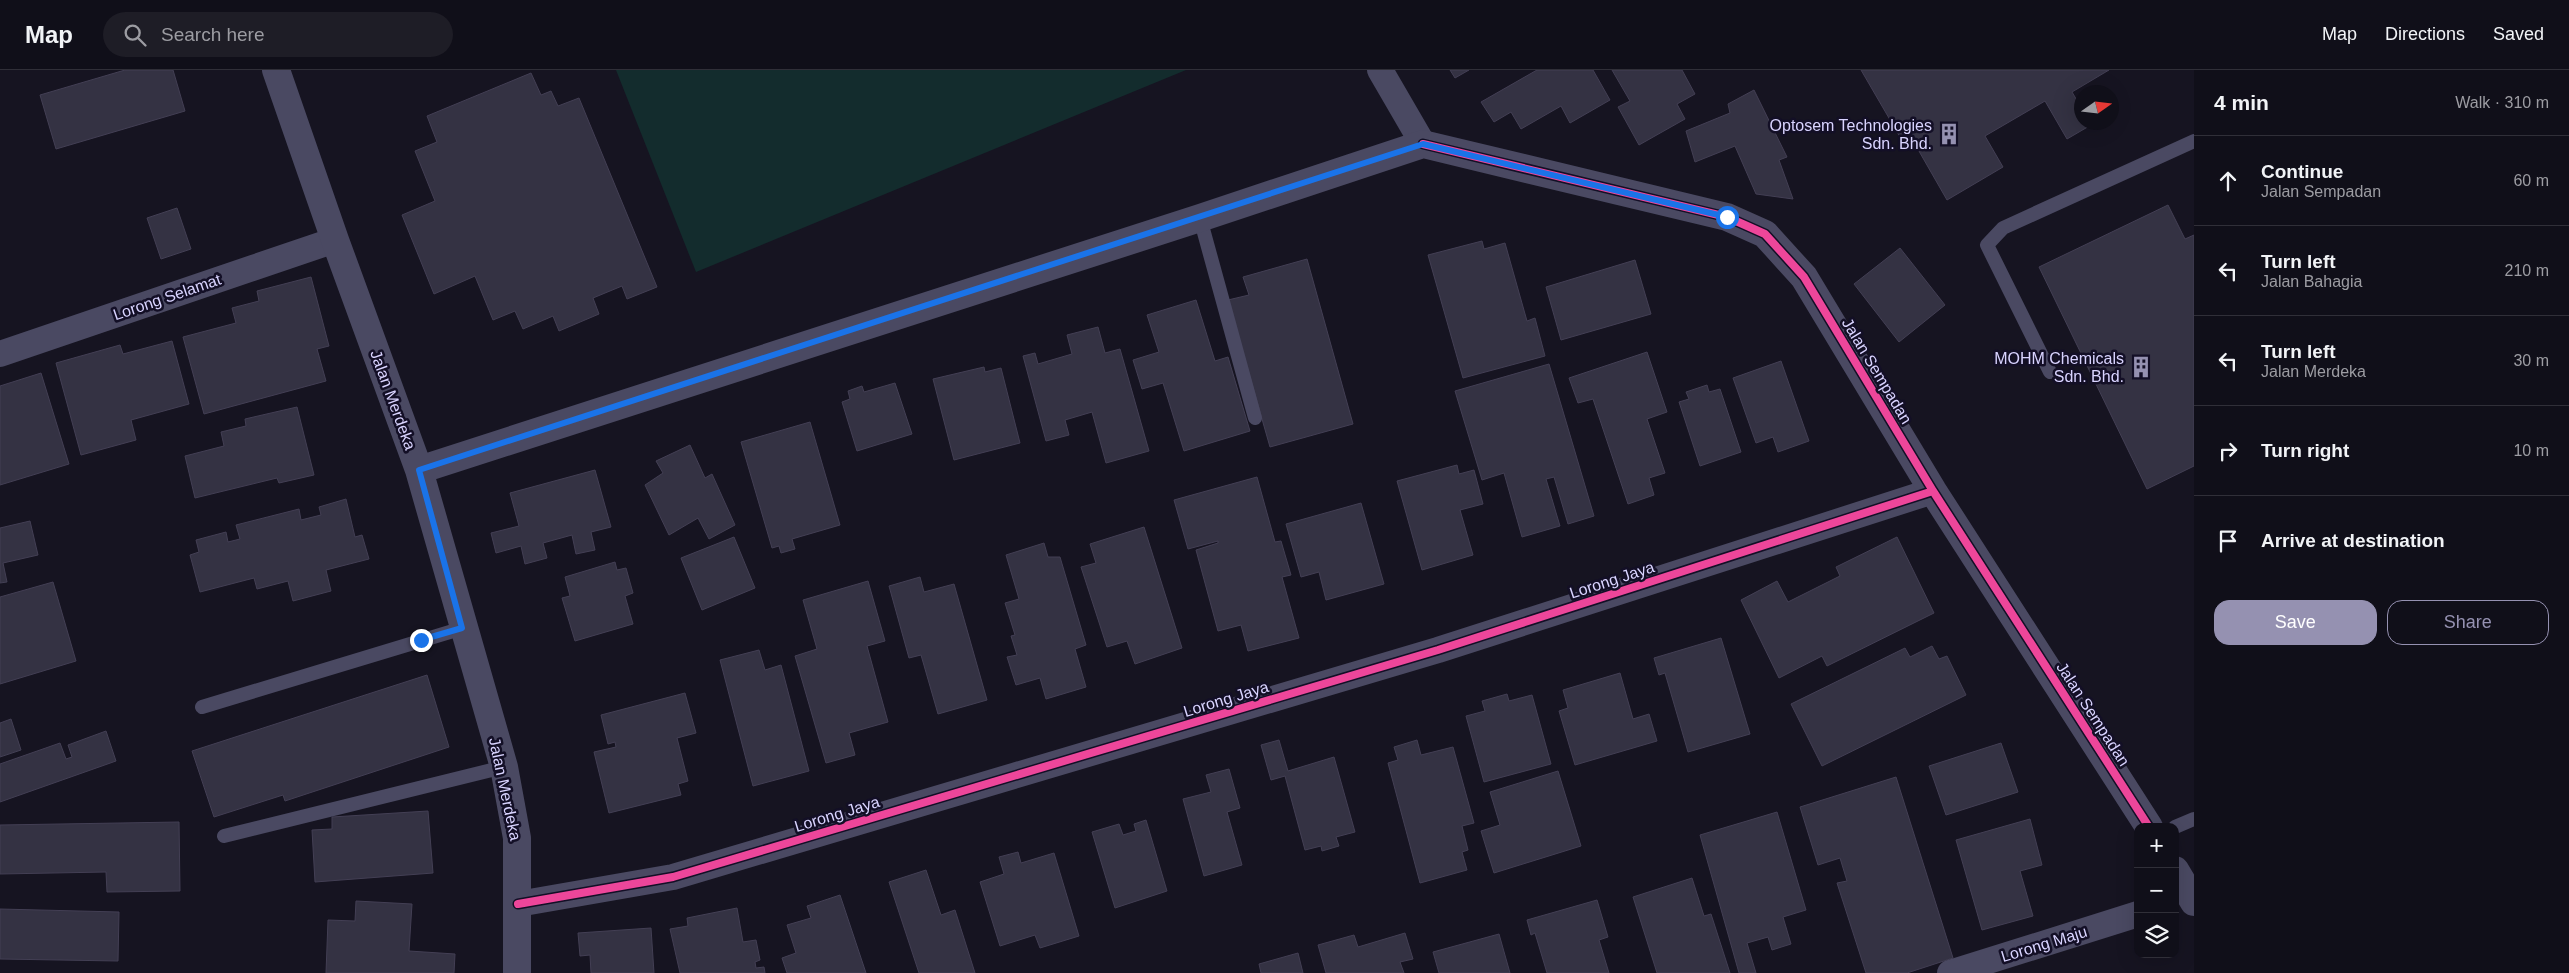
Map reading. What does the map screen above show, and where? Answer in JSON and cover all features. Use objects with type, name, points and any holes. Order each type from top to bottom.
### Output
[{"type":"street","name":"Jalan Merdeka","points":[[276,70],[335,240],[419,470],[462,628],[504,767],[517,838],[517,973]]},
{"type":"street","points":[[419,470],[1200,218],[1423,144],[1380,70]]},
{"type":"street","name":"Jalan Sempadan","points":[[1423,144],[1727,217],[1765,234],[1804,277],[1933,491],[2146,823]]},
{"type":"street","name":"Lorong Selamat","points":[[0,354],[335,240]]},
{"type":"street","name":"Lorong Jaya","points":[[518,904],[673,877],[1438,650],[1933,491]]},
{"type":"street","points":[[2179,880],[2187,901]]},
{"type":"street","name":"Lorong Maju","points":[[1950,973],[2134,915]]},
{"type":"lane","points":[[2050,372],[1987,245],[2003,228],[2194,141]]},
{"type":"lane","points":[[1200,218],[1255,418]]},
{"type":"lane","points":[[202,707],[462,628]]},
{"type":"lane","points":[[224,836],[504,767]]},
{"type":"lane","points":[[2179,825],[2194,819]]},
{"type":"green space","points":[[616,70],[1186,70],[696,272]]},
{"type":"building","points":[[125,70],[173,70],[185,111],[56,149],[40,95]]},
{"type":"building","points":[[1450,70],[1469,70],[1455,78]]},
{"type":"building","points":[[1537,70],[1593,70],[1610,100],[1570,123],[1561,106],[1521,129],[1511,112],[1494,122],[1481,102]]},
{"type":"building","points":[[1612,70],[1682,70],[1695,94],[1677,104],[1685,119],[1639,145],[1618,107],[1630,101]]},
{"type":"building","name":"Optosem Technologies Sdn. Bhd.","points":[[1861,70],[2109,70],[2084,85],[2074,85],[2074,91],[2072,92],[2074,95],[2074,130],[2082,130],[2067,139],[2045,101],[1985,136],[2003,167],[1947,200],[1908,132],[1900,137]]},
{"type":"building","points":[[531,73],[541,95],[551,91],[558,106],[579,98],[657,287],[627,299],[622,286],[593,298],[599,314],[559,331],[553,316],[523,329],[515,311],[493,320],[475,276],[434,294],[402,215],[435,201],[415,151],[437,142],[427,116]]},
{"type":"building","points":[[1754,90],[1787,157],[1779,160],[1793,199],[1756,194],[1735,146],[1695,162],[1686,131],[1730,113],[1728,104]]},
{"type":"building","name":"MOHM Chemicals Sdn. Bhd.","points":[[2168,205],[2185,239],[2194,235],[2194,466],[2147,489],[2039,267]]},
{"type":"building","points":[[177,208],[191,249],[161,259],[147,218]]},
{"type":"building","points":[[1482,241],[1484,249],[1505,243],[1527,321],[1535,318],[1545,356],[1463,378],[1428,255]]},
{"type":"building","points":[[1900,248],[1945,305],[1899,342],[1854,284]]},
{"type":"building","points":[[1307,259],[1353,424],[1270,447],[1228,300],[1249,295],[1243,277]]},
{"type":"building","points":[[1635,260],[1651,314],[1561,340],[1546,287]]},
{"type":"building","points":[[311,277],[329,346],[317,349],[326,381],[204,414],[183,337],[236,323],[232,308],[259,301],[257,291]]},
{"type":"building","points":[[1196,300],[1215,361],[1228,357],[1250,431],[1184,451],[1163,383],[1142,389],[1133,360],[1159,352],[1147,315]]},
{"type":"building","points":[[1098,327],[1105,353],[1120,349],[1149,451],[1106,463],[1092,412],[1065,420],[1069,435],[1046,441],[1023,356],[1035,353],[1038,364],[1072,354],[1067,335]]},
{"type":"building","points":[[172,341],[189,404],[131,420],[136,440],[81,455],[56,363],[120,345],[123,354]]},
{"type":"building","points":[[1647,352],[1667,412],[1647,419],[1665,473],[1649,478],[1654,495],[1628,504],[1593,399],[1578,403],[1569,378]]},
{"type":"building","points":[[1781,361],[1809,441],[1778,452],[1773,437],[1756,443],[1733,378]]},
{"type":"building","points":[[1549,364],[1594,516],[1568,524],[1554,477],[1546,479],[1560,526],[1522,537],[1504,473],[1482,480],[1455,391]]},
{"type":"building","points":[[984,367],[985,372],[1001,368],[1020,443],[954,460],[933,379]]},
{"type":"building","points":[[41,373],[69,464],[0,485],[0,386]]},
{"type":"building","points":[[895,383],[912,434],[857,451],[842,402],[850,399],[848,391],[862,386],[864,392]]},
{"type":"building","points":[[1707,385],[1709,392],[1720,389],[1741,452],[1700,466],[1679,402],[1689,399],[1686,392]]},
{"type":"building","points":[[297,407],[314,475],[279,483],[277,478],[195,498],[185,456],[224,446],[221,432],[246,426],[245,419]]},
{"type":"building","points":[[810,422],[840,525],[792,539],[795,549],[781,553],[779,546],[772,548],[741,442]]},
{"type":"building","points":[[690,445],[705,478],[712,474],[735,525],[709,539],[698,518],[669,535],[645,485],[663,473],[656,461]]},
{"type":"building","points":[[1457,465],[1459,474],[1474,470],[1483,504],[1460,510],[1473,555],[1422,570],[1397,481]]},
{"type":"building","points":[[595,470],[611,527],[591,532],[595,550],[576,554],[572,535],[543,543],[547,558],[525,564],[521,546],[496,553],[491,533],[519,526],[510,493]]},
{"type":"building","points":[[1257,477],[1275,542],[1281,541],[1291,575],[1282,577],[1299,638],[1248,651],[1241,625],[1218,631],[1196,550],[1218,543],[1218,541],[1188,549],[1174,500]]},
{"type":"building","points":[[346,499],[355,537],[362,535],[369,559],[326,570],[331,591],[293,601],[288,581],[257,589],[254,578],[200,592],[190,555],[199,552],[196,540],[226,532],[228,542],[240,539],[236,525],[299,509],[301,520],[321,515],[319,507]]},
{"type":"building","points":[[1361,503],[1384,584],[1326,600],[1319,572],[1301,577],[1286,524]]},
{"type":"building","points":[[30,521],[38,555],[3,563],[7,582],[0,583],[0,528]]},
{"type":"building","points":[[1144,527],[1182,648],[1135,664],[1127,641],[1107,647],[1081,567],[1096,563],[1090,544]]},
{"type":"building","points":[[734,537],[755,588],[702,610],[681,558]]},
{"type":"building","points":[[1897,537],[1934,613],[1827,666],[1822,656],[1779,678],[1741,600],[1777,581],[1788,602],[1840,576],[1836,567]]},
{"type":"building","points":[[1044,543],[1048,557],[1060,557],[1086,645],[1075,649],[1086,687],[1046,699],[1040,678],[1016,685],[1007,657],[1017,655],[1011,636],[1015,635],[1005,603],[1019,599],[1006,555]]},
{"type":"building","points":[[615,562],[617,570],[626,568],[633,593],[625,596],[633,624],[575,641],[562,598],[570,596],[565,577]]},
{"type":"building","points":[[920,577],[924,592],[954,584],[987,700],[938,714],[921,655],[909,658],[889,586]]},
{"type":"building","points":[[868,581],[885,641],[867,646],[888,722],[849,733],[855,755],[826,763],[795,656],[817,649],[803,600]]},
{"type":"building","points":[[53,582],[76,661],[0,684],[0,597]]},
{"type":"building","points":[[1721,638],[1750,734],[1688,752],[1665,673],[1659,675],[1654,658]]},
{"type":"building","points":[[1932,646],[1939,659],[1947,656],[1966,695],[1822,766],[1791,704],[1905,648],[1910,657]]},
{"type":"building","points":[[759,650],[765,670],[781,665],[809,771],[753,786],[720,660]]},
{"type":"building","points":[[1620,673],[1633,719],[1649,714],[1657,741],[1575,765],[1559,711],[1568,708],[1563,690]]},
{"type":"building","points":[[427,675],[449,747],[285,801],[283,795],[214,817],[192,751]]},
{"type":"building","points":[[685,693],[696,733],[677,738],[688,781],[678,784],[681,795],[609,813],[594,752],[616,747],[615,742],[608,744],[601,715]]},
{"type":"building","points":[[1507,694],[1509,701],[1532,695],[1551,764],[1484,782],[1466,716],[1485,711],[1482,701]]},
{"type":"building","points":[[11,719],[21,750],[0,757],[0,723]]},
{"type":"building","points":[[106,731],[116,761],[0,802],[0,764],[60,743],[66,759],[72,757],[68,745]]},
{"type":"building","points":[[1279,740],[1288,771],[1334,757],[1355,832],[1336,837],[1339,846],[1322,851],[1321,846],[1305,850],[1285,776],[1271,780],[1261,745]]},
{"type":"building","points":[[1417,740],[1421,755],[1453,747],[1474,823],[1462,826],[1468,850],[1462,852],[1467,870],[1420,883],[1388,763],[1398,760],[1394,747]]},
{"type":"building","points":[[2001,743],[2018,792],[1946,815],[1929,766]]},
{"type":"building","points":[[1229,769],[1240,808],[1227,812],[1242,865],[1204,876],[1183,799],[1211,792],[1206,775]]},
{"type":"building","points":[[1558,771],[1581,846],[1494,873],[1481,831],[1500,825],[1490,792]]},
{"type":"building","points":[[1896,777],[1953,958],[1907,973],[1866,973],[1837,883],[1847,881],[1840,858],[1818,865],[1800,807]]},
{"type":"building","points":[[428,811],[433,873],[315,882],[312,830],[332,829],[332,817]]},
{"type":"building","points":[[1777,812],[1806,910],[1783,917],[1791,944],[1772,950],[1768,937],[1747,943],[1756,973],[1739,973],[1700,835]]},
{"type":"building","points":[[2030,819],[2042,865],[2020,871],[2033,916],[1982,930],[1956,840]]},
{"type":"building","points":[[1146,820],[1167,891],[1115,908],[1092,832],[1119,824],[1123,835],[1136,831],[1134,824]]},
{"type":"building","points":[[179,822],[180,891],[107,892],[106,872],[0,874],[0,825]]},
{"type":"building","points":[[1018,852],[1021,863],[1054,853],[1079,936],[1040,948],[1035,935],[1000,946],[980,882],[1004,874],[999,857]]},
{"type":"building","points":[[926,870],[941,915],[955,910],[975,973],[919,973],[889,882]]},
{"type":"building","points":[[1692,878],[1704,916],[1711,914],[1730,973],[1657,973],[1633,897]]},
{"type":"building","points":[[840,895],[866,973],[787,973],[782,958],[796,953],[787,925],[811,918],[807,906]]},
{"type":"building","points":[[1597,900],[1608,937],[1599,940],[1609,973],[1547,973],[1535,933],[1531,935],[1527,920]]},
{"type":"building","points":[[356,901],[412,904],[409,951],[455,954],[454,973],[326,973],[328,920],[355,921]]},
{"type":"building","points":[[737,908],[743,942],[756,940],[760,960],[755,962],[756,968],[764,967],[765,973],[680,973],[670,929],[688,926],[687,918]]},
{"type":"building","points":[[0,909],[119,912],[118,961],[0,959]]},
{"type":"building","points":[[651,928],[654,973],[591,973],[590,955],[580,956],[578,933]]},
{"type":"building","points":[[1405,933],[1413,959],[1400,962],[1404,973],[1326,973],[1318,945],[1354,935],[1358,947]]},
{"type":"building","points":[[1499,934],[1510,973],[1439,973],[1433,952]]},
{"type":"building","points":[[1298,953],[1303,973],[1261,973],[1259,964]]},
{"type":"cycle path","points":[[1423,144],[1727,217],[1765,234],[1804,277],[1933,491],[2146,823]]},
{"type":"cycle path","points":[[518,904],[673,877],[1438,650],[1933,491]]},
{"type":"place","name":"Optosem Technologies Sdn. Bhd.","points":[[1949,134]]},
{"type":"place","name":"MOHM Chemicals Sdn. Bhd.","points":[[2141,367]]},
{"type":"route","points":[[421,640],[462,628],[419,470],[1200,218],[1423,144],[1727,217]]}]
